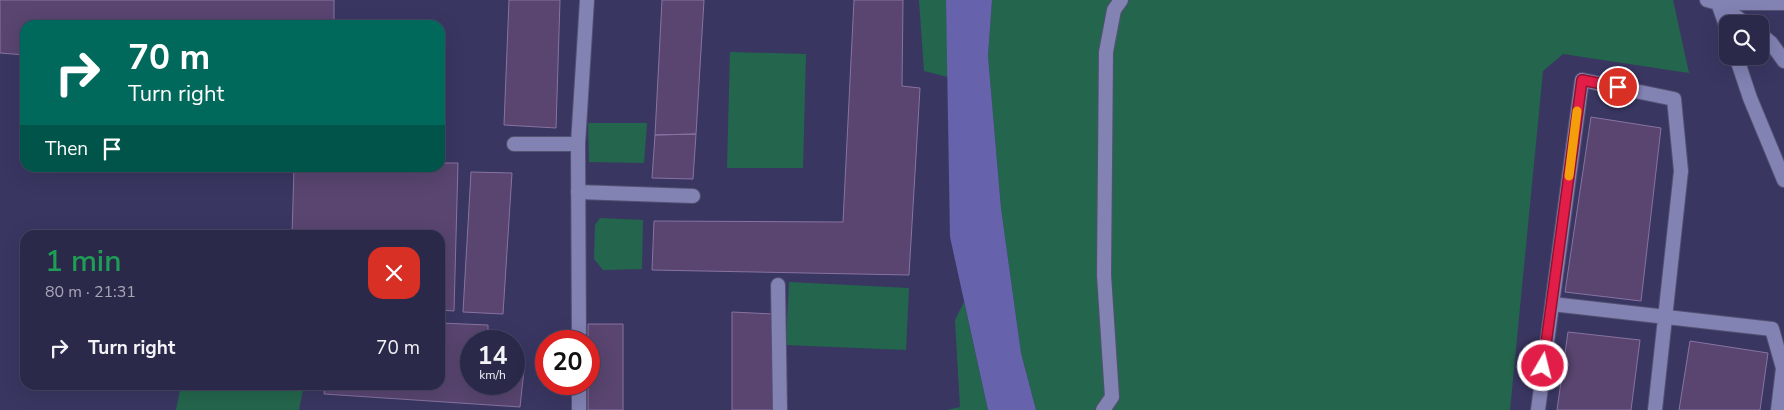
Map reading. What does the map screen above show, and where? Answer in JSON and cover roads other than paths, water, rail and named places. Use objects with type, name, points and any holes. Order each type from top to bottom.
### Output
[{"type":"street","points":[[579,330],[578,144],[587,0]]},
{"type":"street","points":[[1103,410],[1112,397],[1104,276],[1106,52],[1114,10],[1121,0]]},
{"type":"street","points":[[1713,1],[1784,3]]},
{"type":"street","points":[[1713,1],[1733,15]]},
{"type":"street","points":[[1713,1],[1720,15]]},
{"type":"street","points":[[1769,41],[1784,61]]},
{"type":"street","points":[[1739,65],[1750,98],[1784,180]]},
{"type":"street","points":[[1538,410],[1582,80],[1674,99],[1682,171],[1655,410]]},
{"type":"street","points":[[514,144],[578,144]]},
{"type":"street","points":[[578,192],[693,196]]},
{"type":"street","points":[[778,285],[780,410]]},
{"type":"street","points":[[1552,304],[1772,329],[1783,368],[1778,410]]},
{"type":"street","points":[[579,395],[579,410]]}]
